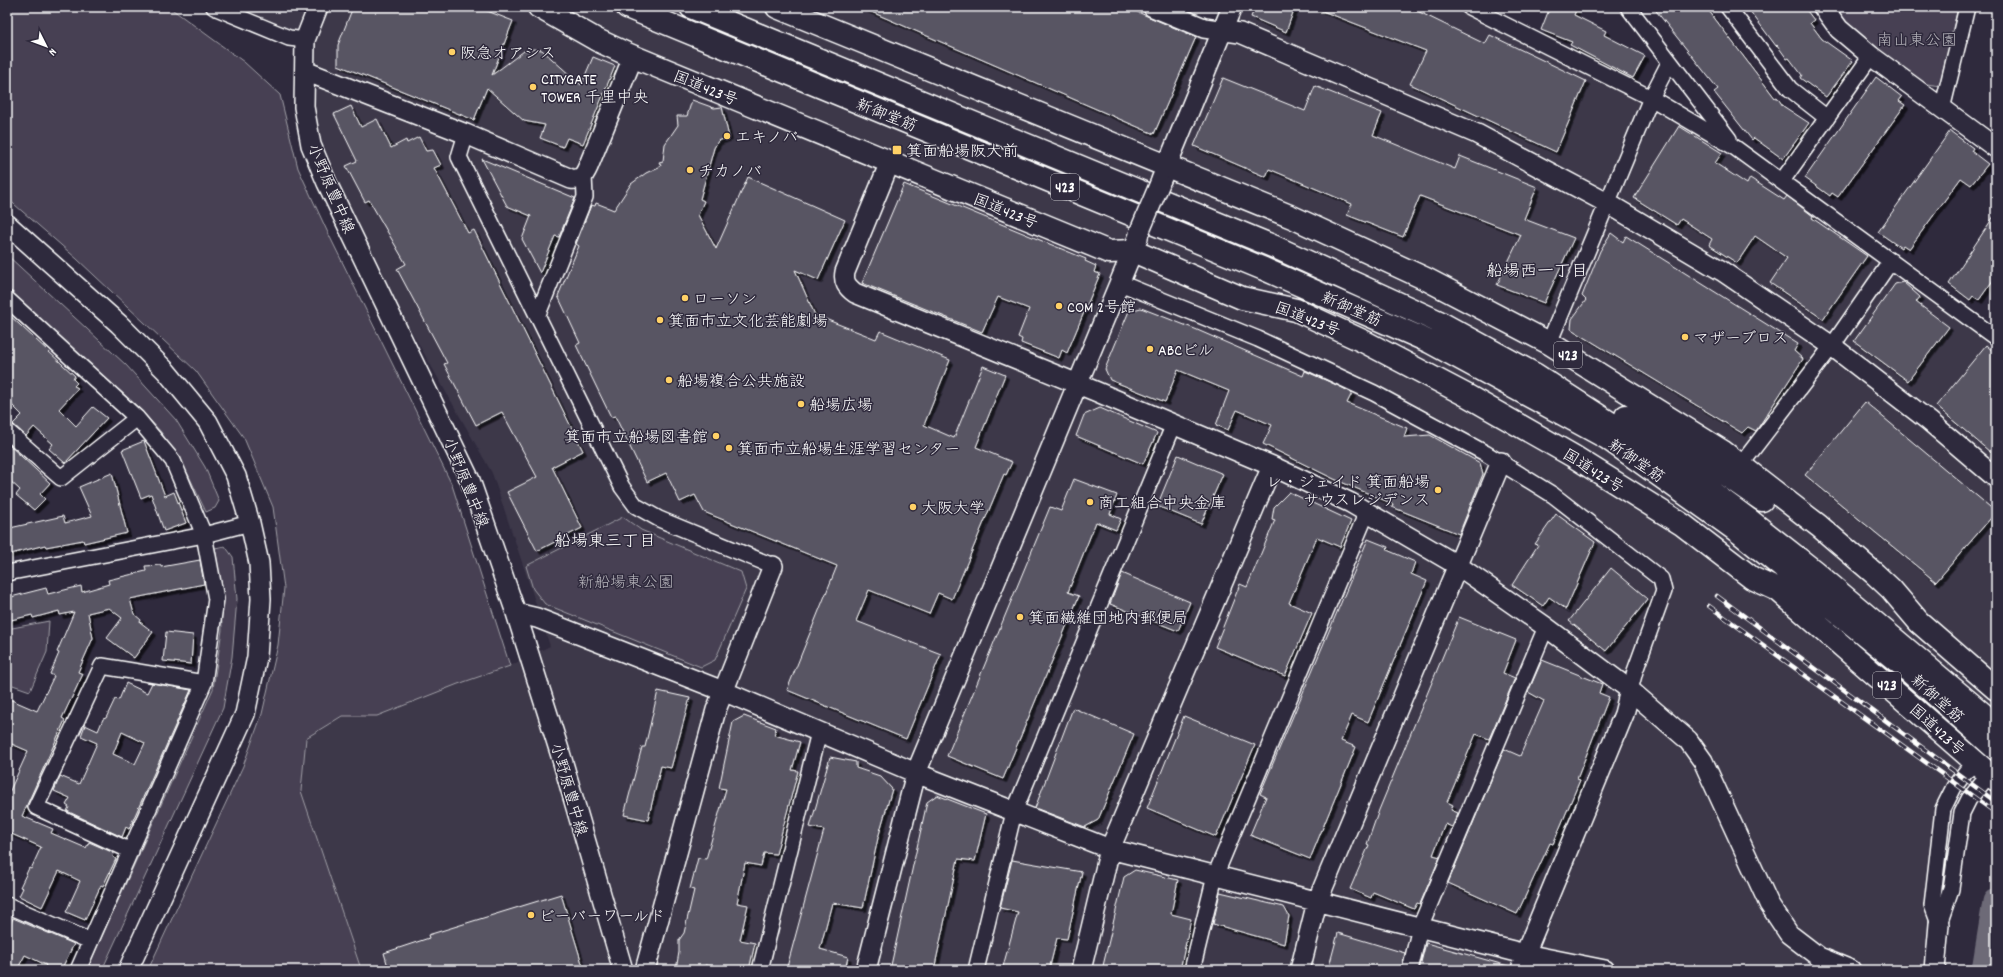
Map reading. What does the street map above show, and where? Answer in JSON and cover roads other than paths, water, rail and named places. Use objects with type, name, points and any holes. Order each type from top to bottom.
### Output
[{"type":"highway","name":"国道423号","points":[[540,7],[597,40],[633,56],[890,162],[1109,252],[1136,242],[1242,298],[1296,310],[1423,371],[1573,456],[1683,524],[1752,578],[1778,590],[1992,777]]},
{"type":"highway","name":"新御堂筋","points":[[627,7],[1271,272],[1430,342],[1528,395],[1607,438],[1740,533],[1902,665],[1996,749]]},
{"type":"highway","name":"新御堂筋","points":[[691,7],[1275,247],[1437,321],[1536,375],[1678,467],[1748,519],[1814,571],[1996,724]]},
{"type":"highway","name":"423","points":[[776,7],[1164,175],[1292,217],[1426,280],[1549,343],[1722,451],[1858,558],[1891,589],[1918,622],[1996,689]]},
{"type":"highway","points":[[1536,375],[1576,389],[1706,461],[1811,534],[1918,622]]},
{"type":"highway","points":[[1528,395],[1623,463],[1778,590]]},
{"type":"street","points":[[214,7],[289,38],[305,40]]},
{"type":"street","name":"小野原豊中線","points":[[318,7],[305,40],[304,107],[311,145],[327,183],[470,480],[516,613],[561,756],[623,970]]},
{"type":"street","points":[[1153,7],[1204,28],[1222,29],[1240,33],[1477,134],[1607,203],[1722,271],[1832,346],[1929,421],[1996,478]]},
{"type":"street","points":[[866,970],[916,773],[1076,384],[1120,283],[1232,7]]},
{"type":"street","points":[[1469,7],[1651,98],[1734,147],[1782,180],[1996,338]]},
{"type":"street","points":[[1628,7],[1734,147]]},
{"type":"street","points":[[1728,7],[1790,89],[1827,118]]},
{"type":"street","points":[[1823,7],[1839,29],[1871,56],[1996,148]]},
{"type":"street","points":[[1942,109],[1967,7]]},
{"type":"street","points":[[538,314],[585,197],[584,176],[633,56]]},
{"type":"street","points":[[1782,180],[1871,56]]},
{"type":"street","points":[[1549,343],[1651,98],[1669,63]]},
{"type":"street","points":[[305,71],[466,134],[571,179],[578,180],[584,176]]},
{"type":"street","points":[[466,134],[459,157],[538,314],[622,487],[636,506],[658,519],[773,566],[716,710],[645,970]]},
{"type":"street","points":[[890,162],[845,272],[844,280],[847,287],[855,293],[1174,424],[1272,466],[1352,503],[1457,565],[1546,627],[1630,690],[1688,740],[1703,761],[1769,904],[1789,934],[1819,957],[1851,970]]},
{"type":"street","points":[[7,224],[119,324],[166,371],[208,422],[236,476],[250,523],[259,563],[261,599],[257,657],[245,714],[128,970]]},
{"type":"street","points":[[1740,466],[1832,346],[1891,261]]},
{"type":"street","points":[[1120,283],[1258,339],[1374,393],[1501,462],[1553,495],[1661,579],[1664,591],[1635,671],[1624,714],[1523,962]]},
{"type":"street","points":[[7,299],[137,418],[173,461],[204,535],[216,599],[204,683],[78,970]]},
{"type":"street","points":[[7,432],[61,478],[137,418]]},
{"type":"street","points":[[976,970],[1014,812],[1174,424]]},
{"type":"street","points":[[1300,970],[1317,902],[1501,462]]},
{"type":"street","points":[[1081,970],[1110,849],[1272,466]]},
{"type":"street","points":[[1192,970],[1215,876],[1367,512]]},
{"type":"street","points":[[7,573],[204,535],[250,523]]},
{"type":"street","points":[[516,613],[537,618],[723,691],[916,773],[1110,849],[1420,927],[1523,962],[1605,970]]},
{"type":"street","points":[[1410,970],[1420,927],[1546,627]]},
{"type":"street","points":[[131,851],[36,807],[102,666],[204,683]]},
{"type":"street","points":[[760,970],[819,732]]},
{"type":"street","points":[[1939,924],[1932,905],[1942,816],[1949,794],[1966,773],[1971,759]]},
{"type":"street","points":[[1935,970],[1939,924],[1951,890],[1962,813],[1969,799],[1992,777]]},
{"type":"street","points":[[7,905],[90,941]]},
{"type":"waterway","points":[[1985,970],[1996,902]]},
{"type":"railway","points":[[1717,596],[1996,802]]},
{"type":"railway","points":[[1709,606],[1996,813]]},
{"type":"place","name":"阪急オアシス","points":[[452,52]]},
{"type":"place","name":"CITYGATE TOWER 千里中央","points":[[533,87]]},
{"type":"place","name":"エキノバ","points":[[727,136]]},
{"type":"place","name":"箕面船場阪大前","points":[[897,150]]},
{"type":"place","name":"チカノバ","points":[[690,170]]},
{"type":"place","name":"ローソン","points":[[685,298]]},
{"type":"place","name":"COM 2号館","points":[[1059,306]]},
{"type":"place","name":"箕面市立文化芸能劇場","points":[[660,320]]},
{"type":"place","name":"マザーブロス","points":[[1685,337]]},
{"type":"place","name":"ABCビル","points":[[1150,349]]},
{"type":"place","name":"船場複合公共施設","points":[[669,380]]},
{"type":"place","name":"船場広場","points":[[801,404]]},
{"type":"place","name":"箕面市立船場図書館","points":[[716,436]]},
{"type":"place","name":"箕面市立船場生涯学習センター","points":[[729,448]]},
{"type":"place","name":"レ・ジェイド 箕面船場 サウスレジデンス","points":[[1438,490]]},
{"type":"place","name":"商工組合中央金庫","points":[[1090,502]]},
{"type":"place","name":"大阪大学","points":[[913,507]]},
{"type":"place","name":"箕面繊維団地内郵便局","points":[[1020,617]]},
{"type":"place","name":"ビーバーワールド","points":[[531,915]]},
{"type":"district","name":"船場西一丁目","points":[[1537,270]]},
{"type":"district","name":"船場東三丁目","points":[[605,540]]},
{"type":"park label","name":"南山東公園","points":[[1917,39]]},
{"type":"park label","name":"新船場東公園","points":[[626,581]]}]
